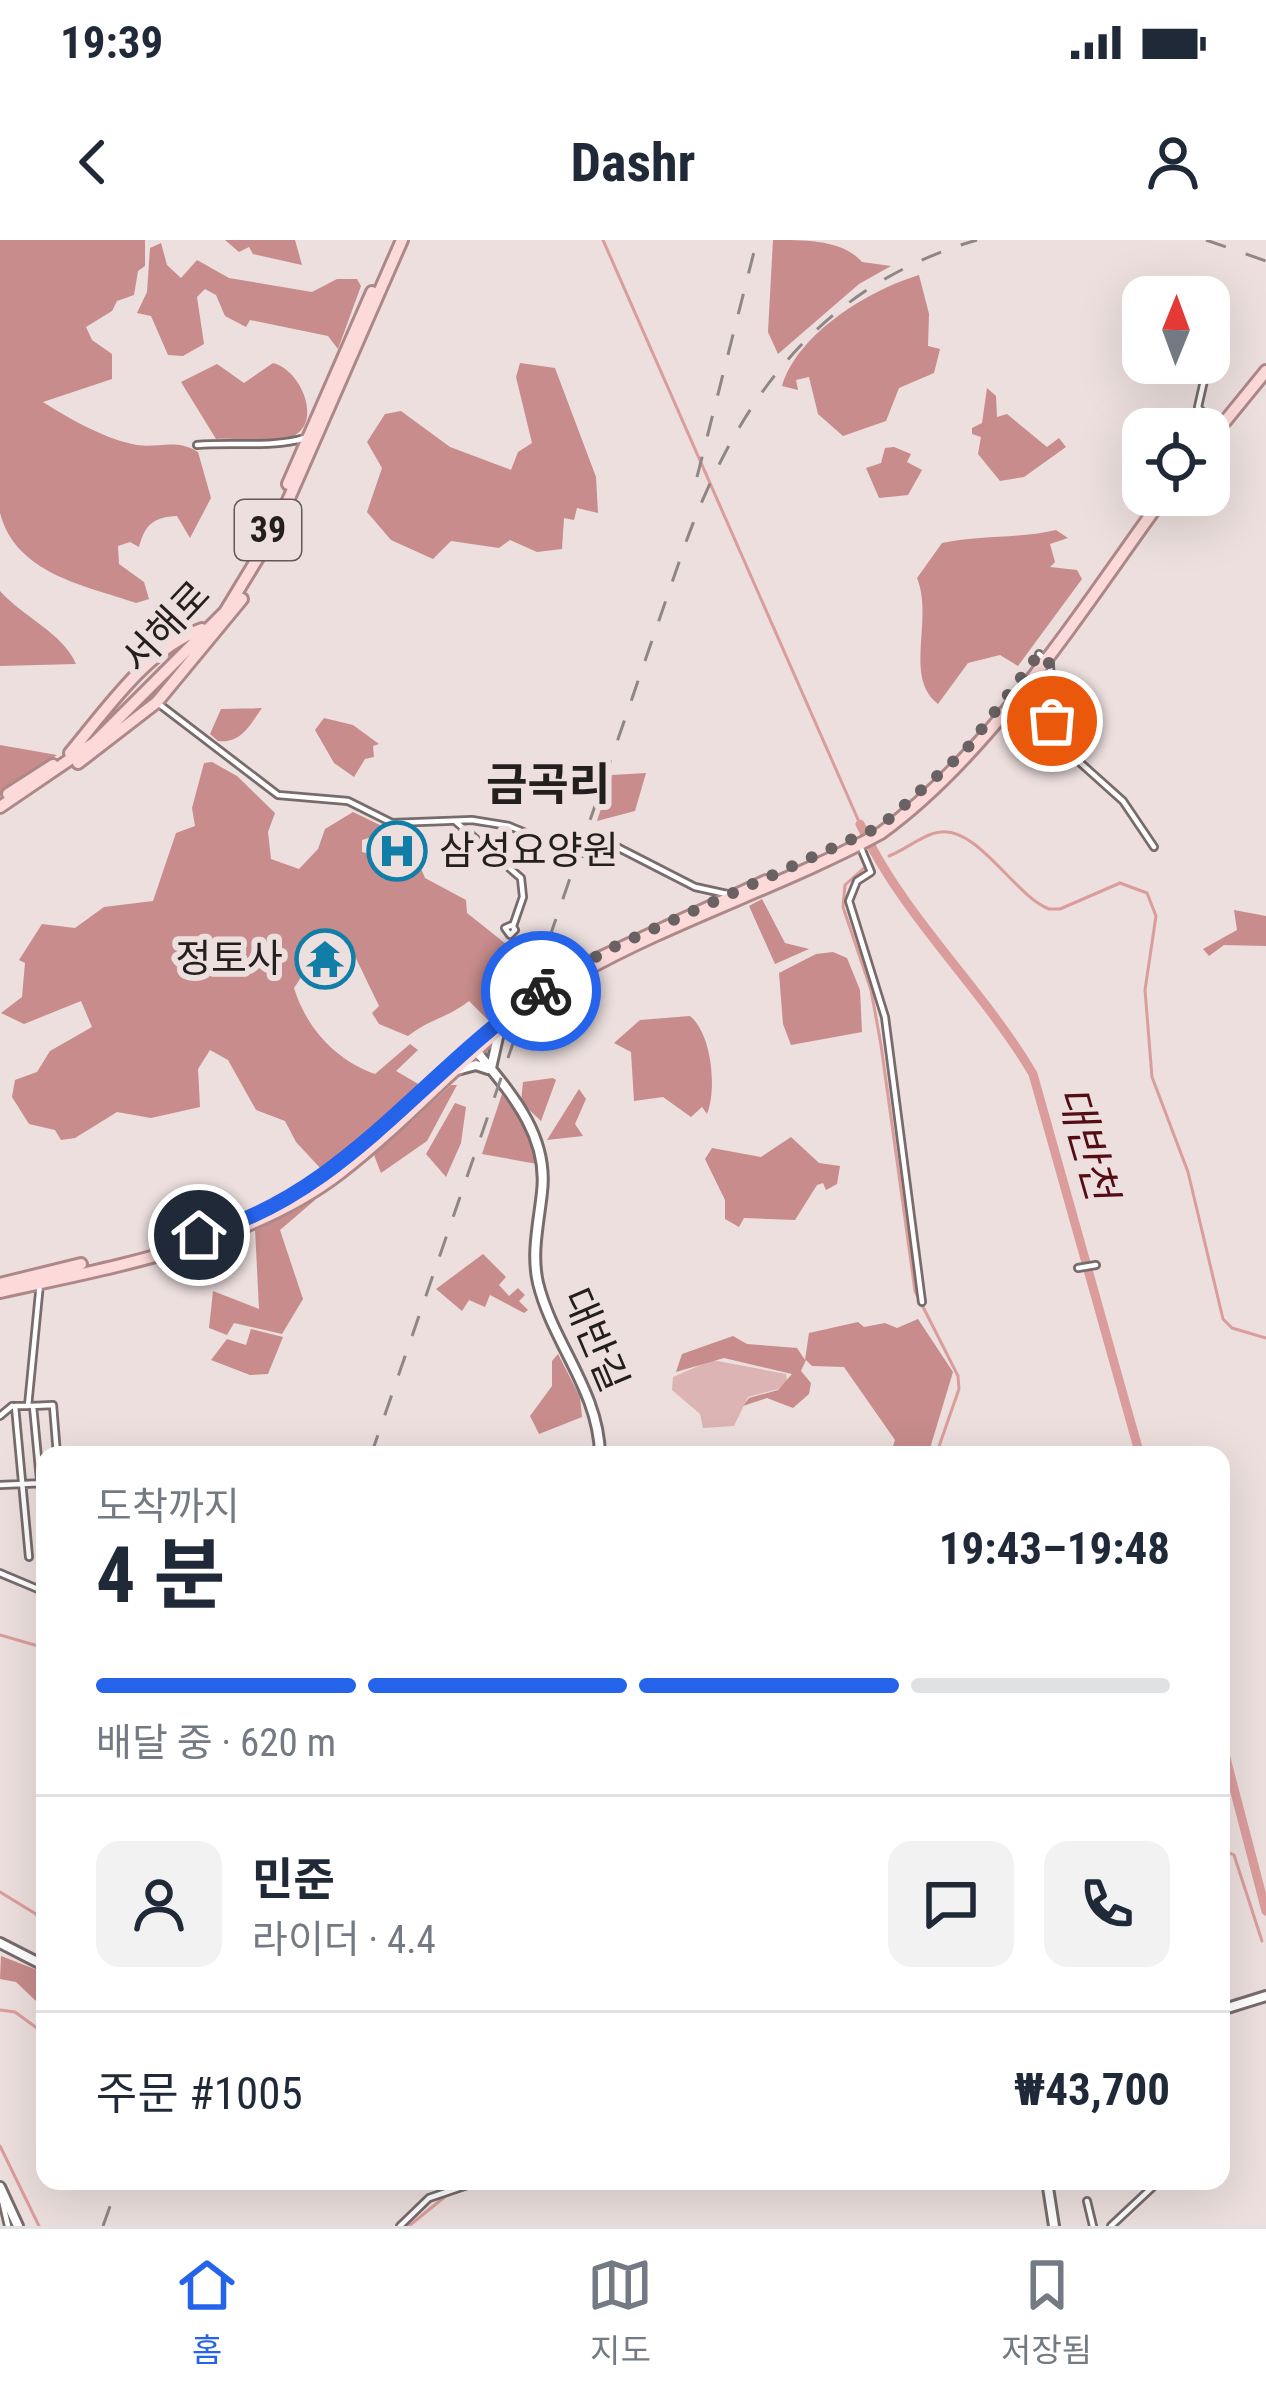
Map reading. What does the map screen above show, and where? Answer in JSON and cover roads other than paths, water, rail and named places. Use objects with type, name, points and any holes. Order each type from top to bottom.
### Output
[{"type":"main road","name":"서해로","points":[[0,803],[122,710],[202,628],[248,570],[399,240]]},
{"type":"main road","name":"서해로","points":[[0,803],[94,743],[206,633],[276,528],[399,240]]},
{"type":"main road","points":[[1230,408],[1266,362]]},
{"type":"main road","points":[[1230,411],[1266,371]]},
{"type":"main road","points":[[38,1278],[208,1239],[281,1211],[368,1150],[474,1050],[576,976],[866,839],[965,751],[1151,516]]},
{"type":"main road","points":[[1041,656],[1151,516]]},
{"type":"main road","points":[[53,773],[104,746],[157,702],[244,596],[276,528]]},
{"type":"main road","points":[[70,752],[180,638],[202,628]]},
{"type":"main road","points":[[0,1288],[226,1228],[276,1207],[338,1167],[517,1007],[573,969],[866,839]]},
{"type":"street","points":[[197,445],[259,440],[276,445],[305,438]]},
{"type":"street","points":[[1041,656],[1050,664],[1053,730],[1075,758],[1123,801],[1154,848]]},
{"type":"street","points":[[157,702],[278,795],[348,801],[392,823],[455,821],[509,826],[577,854],[615,846],[695,887],[732,896]]},
{"type":"street","points":[[455,821],[518,872],[524,891],[513,926]]},
{"type":"street","points":[[866,839],[871,872],[851,890],[849,902],[886,1016],[922,1302]]},
{"type":"street","points":[[456,1071],[476,1065],[490,1070],[490,1051],[501,1031]]},
{"type":"street","name":"대반길","points":[[474,1050],[521,1109],[537,1140],[543,1168],[535,1250],[538,1283],[594,1410],[599,1446]]},
{"type":"street","points":[[1078,1268],[1096,1265]]},
{"type":"street","points":[[36,1446],[30,1406],[38,1278]]},
{"type":"street","points":[[0,1416],[3,1408],[53,1405],[56,1446]]},
{"type":"street","points":[[15,1406],[29,1557]]},
{"type":"street","points":[[0,1486],[36,1484]]},
{"type":"street","points":[[0,1573],[36,1588]]},
{"type":"street","points":[[0,1943],[36,1961]]},
{"type":"street","points":[[1230,2007],[1266,1996]]},
{"type":"street","points":[[0,2189],[8,2226]]},
{"type":"street","points":[[0,2189],[19,2226]]},
{"type":"street","points":[[400,2226],[429,2198],[453,2190]]},
{"type":"street","points":[[1048,2190],[1054,2226]]},
{"type":"street","points":[[1111,2226],[1150,2190]]},
{"type":"street","points":[[1088,2201],[1093,2226]]},
{"type":"waterway","points":[[603,240],[860,824]]},
{"type":"waterway","name":"대반천","points":[[860,824],[898,890],[1033,1074],[1137,1446]]},
{"type":"waterway","points":[[889,856],[935,833],[955,834],[983,851],[1023,891],[1049,909],[1060,909],[1120,883],[1147,893],[1156,916],[1145,990],[1152,1077],[1188,1172],[1223,1319],[1232,1328],[1266,1338]]},
{"type":"waterway","points":[[864,868],[845,885],[843,907],[871,990],[915,1291],[958,1376],[959,1389],[939,1446]]},
{"type":"waterway","points":[[0,1635],[36,1645]]},
{"type":"waterway","name":"대반천","points":[[1230,1773],[1266,1911]]},
{"type":"waterway","points":[[1230,1853],[1262,1941]]},
{"type":"waterway","points":[[0,1892],[36,1914]]},
{"type":"waterway","points":[[0,2010],[15,2012],[36,2027]]},
{"type":"waterway","points":[[0,2146],[39,2226]]},
{"type":"waterway","points":[[409,2226],[447,2195],[463,2190]]},
{"type":"railway","points":[[697,477],[757,240]]},
{"type":"railway","points":[[374,1446],[707,489],[760,395],[831,317],[922,260],[977,240]]},
{"type":"railway","points":[[1206,240],[1266,261]]},
{"type":"railway","points":[[103,2226],[116,2190]]},
{"type":"place","name":"삼성요양원","points":[[397,851]]},
{"type":"place","name":"정토사","points":[[325,959]]},
{"type":"district","name":"금곡리","points":[[548,784]]}]
